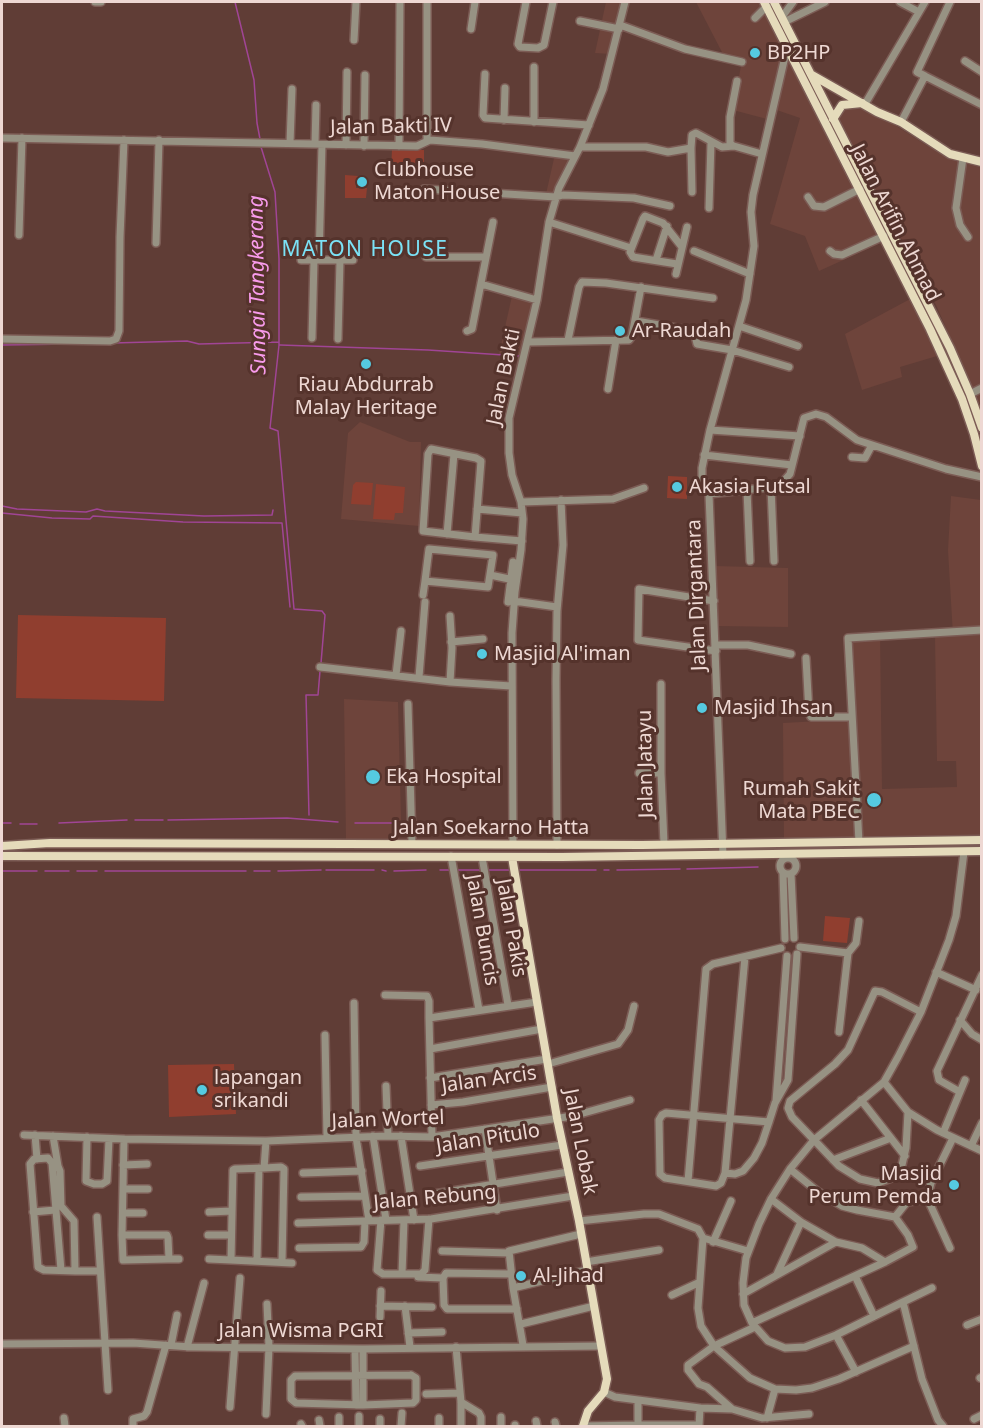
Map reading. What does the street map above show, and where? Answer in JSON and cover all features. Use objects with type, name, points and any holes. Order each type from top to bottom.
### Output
[{"type":"main road","name":"Jalan Arifin Ahmad","points":[[768,3],[783,19],[905,266],[950,348],[970,394],[981,428]]},
{"type":"main road","name":"Jalan Arifin Ahmad","points":[[768,3],[787,48],[884,236],[905,266],[956,384],[972,428],[981,466]]},
{"type":"main road","points":[[810,75],[901,122],[939,148],[963,158],[981,162]]},
{"type":"main road","points":[[833,119],[842,105],[864,104]]},
{"type":"main road","name":"Jalan Soekarno Hatta","points":[[2,846],[50,843],[558,845],[981,840]]},
{"type":"main road","points":[[244,845],[244,856]]},
{"type":"main road","name":"Jalan Soekarno Hatta","points":[[2,856],[512,857],[981,851]]},
{"type":"main road","name":"Jalan Lobak","points":[[512,857],[557,1118],[579,1221],[607,1379],[604,1392]]},
{"type":"main road","points":[[583,1426],[588,1411],[604,1392]]},
{"type":"street","points":[[95,2],[101,2]]},
{"type":"street","points":[[354,40],[356,2]]},
{"type":"street","points":[[399,146],[400,2]]},
{"type":"street","points":[[427,2],[427,141]]},
{"type":"street","points":[[471,29],[475,2]]},
{"type":"street","points":[[526,2],[518,44],[538,48],[544,45],[553,2]]},
{"type":"street","name":"Jalan Bakti","points":[[513,844],[511,580],[522,541],[522,513],[521,502],[512,475],[509,453],[509,418],[537,300],[549,222],[556,196],[580,147],[603,89],[625,2]]},
{"type":"street","points":[[783,19],[793,2]]},
{"type":"street","points":[[783,19],[823,2]]},
{"type":"street","points":[[900,2],[919,12]]},
{"type":"street","points":[[864,104],[925,2]]},
{"type":"street","points":[[950,2],[917,72],[981,105]]},
{"type":"street","points":[[755,18],[768,3]]},
{"type":"street","points":[[580,21],[620,27],[685,49],[742,62]]},
{"type":"street","name":"Jalan Dirgantara","points":[[723,855],[709,494],[702,476],[704,455],[739,326],[750,274],[754,246],[752,203],[787,48]]},
{"type":"street","points":[[965,61],[981,72]]},
{"type":"street","points":[[534,67],[534,122]]},
{"type":"street","points":[[346,145],[347,72]]},
{"type":"street","points":[[485,74],[483,115],[486,118],[589,125]]},
{"type":"street","points":[[364,146],[365,75]]},
{"type":"street","points":[[901,122],[925,76]]},
{"type":"street","points":[[732,146],[730,144],[730,117],[737,81]]},
{"type":"street","points":[[504,120],[505,88]]},
{"type":"street","points":[[291,143],[292,89]]},
{"type":"street","points":[[2,138],[319,144],[316,105]]},
{"type":"street","points":[[692,192],[691,136],[694,133],[722,147],[732,146],[762,154]]},
{"type":"street","points":[[19,235],[22,138]]},
{"type":"street","points":[[2,339],[110,341],[116,339],[119,331],[124,140]]},
{"type":"street","points":[[156,243],[159,140]]},
{"type":"street","name":"Jalan Bakti IV","points":[[312,338],[317,260],[319,144],[420,146],[427,141],[482,144],[575,156]]},
{"type":"street","points":[[709,208],[711,142]]},
{"type":"street","points":[[580,147],[646,147],[663,153],[691,148]]},
{"type":"street","points":[[963,158],[956,208],[960,225],[968,237]]},
{"type":"street","points":[[424,189],[634,198],[670,206]]},
{"type":"street","points":[[808,197],[814,206],[822,208],[860,189]]},
{"type":"street","points":[[677,264],[632,256],[631,248],[644,217],[658,219],[667,226],[682,247]]},
{"type":"street","points":[[467,331],[472,329],[493,222]]},
{"type":"street","points":[[549,222],[631,248]]},
{"type":"street","points":[[656,260],[667,226]]},
{"type":"street","points":[[676,274],[687,227]]},
{"type":"street","points":[[830,251],[842,255],[884,236]]},
{"type":"street","points":[[694,251],[750,274]]},
{"type":"street","points":[[426,257],[486,257]]},
{"type":"street","points":[[301,260],[353,260]]},
{"type":"street","points":[[338,339],[340,260]]},
{"type":"street","points":[[568,340],[581,283],[606,283],[713,298]]},
{"type":"street","points":[[481,284],[537,300]]},
{"type":"street","points":[[528,342],[630,339],[636,321],[641,287]]},
{"type":"street","points":[[636,321],[694,331],[696,342],[699,344],[732,350],[789,367]]},
{"type":"street","points":[[739,326],[798,346]]},
{"type":"street","points":[[608,389],[616,340]]},
{"type":"street","points":[[970,394],[981,388]]},
{"type":"street","points":[[709,494],[780,484],[787,478],[792,465],[805,417],[816,414],[825,417],[857,440],[936,466],[981,477]]},
{"type":"street","points":[[710,430],[800,436]]},
{"type":"street","points":[[852,457],[865,458],[873,444]]},
{"type":"street","points":[[475,537],[481,461],[434,449],[429,450],[423,531],[475,537],[522,541]]},
{"type":"street","points":[[447,534],[454,454]]},
{"type":"street","points":[[704,455],[792,465]]},
{"type":"street","points":[[771,487],[774,561]]},
{"type":"street","points":[[521,502],[613,499],[644,488]]},
{"type":"street","points":[[747,490],[750,561]]},
{"type":"street","points":[[558,845],[557,606],[562,553],[561,500]]},
{"type":"street","points":[[477,509],[522,513]]},
{"type":"street","points":[[419,677],[425,581],[429,549],[493,555],[488,587],[425,581]]},
{"type":"street","points":[[490,577],[511,580],[513,562]]},
{"type":"street","points":[[714,601],[639,589],[638,640],[716,648],[748,645],[791,654]]},
{"type":"street","points":[[511,602],[557,606]]},
{"type":"street","points":[[450,616],[452,642],[450,681]]},
{"type":"street","points":[[859,842],[848,638],[981,630]]},
{"type":"street","points":[[396,675],[401,631]]},
{"type":"street","points":[[452,642],[483,639]]},
{"type":"street","points":[[806,658],[811,717],[852,717]]},
{"type":"street","points":[[320,667],[511,686]]},
{"type":"street","name":"Jalan Jatayu","points":[[661,684],[664,844]]},
{"type":"street","points":[[408,704],[412,843]]},
{"type":"street","points":[[639,773],[661,773]]},
{"type":"street","points":[[932,1288],[836,1335],[805,1347],[785,1348],[768,1341],[754,1325],[746,1310],[743,1294],[744,1266],[748,1251],[771,1199],[790,1169],[814,1140],[884,1082],[921,1012],[949,940],[956,916],[964,852]]},
{"type":"street","points":[[725,1173],[739,1173],[748,1166],[758,1151],[788,1078],[798,942],[794,938],[788,871],[771,855]]},
{"type":"street","points":[[781,948],[785,939],[788,871],[802,855]]},
{"type":"street","name":"Jalan Buncis","points":[[451,856],[479,1010]]},
{"type":"street","name":"Jalan Pakis","points":[[482,857],[508,1005]]},
{"type":"street","points":[[838,1032],[848,953],[856,943],[859,921]]},
{"type":"street","points":[[785,939],[794,938]]},
{"type":"street","points":[[776,1104],[787,956],[781,948]]},
{"type":"street","points":[[688,1181],[705,974],[709,966],[781,948]]},
{"type":"street","points":[[787,956],[798,951],[848,953]]},
{"type":"street","points":[[745,957],[730,1119],[725,1173],[721,1184],[716,1186],[665,1178],[660,1174],[659,1120],[666,1113],[694,1116],[730,1119],[769,1122]]},
{"type":"street","points":[[936,972],[975,990]]},
{"type":"street","points":[[960,1092],[939,1080],[937,1071],[981,975]]},
{"type":"street","points":[[908,1112],[905,1156],[901,1169],[894,1177],[878,1183],[866,1181],[848,1173],[790,1114],[788,1108],[789,1102],[835,1064],[848,1050],[874,993],[879,991],[921,1012]]},
{"type":"street","points":[[385,995],[427,996],[429,1001],[432,1137]]},
{"type":"street","points":[[429,1018],[537,1002]]},
{"type":"street","points":[[299,1248],[361,1247],[364,1242],[367,1221],[356,1137],[354,1004]]},
{"type":"street","points":[[430,1078],[548,1062],[607,1049],[621,1043],[628,1030],[634,1006]]},
{"type":"street","points":[[960,1020],[972,1034],[981,1040]]},
{"type":"street","points":[[430,1049],[542,1029]]},
{"type":"street","points":[[325,1035],[327,1138]]},
{"type":"street","points":[[943,1133],[965,1080]]},
{"type":"street","points":[[884,1082],[908,1112],[943,1133],[981,1151]]},
{"type":"street","points":[[386,1086],[388,1136]]},
{"type":"street","name":"Jalan Arcis","points":[[431,1105],[552,1087]]},
{"type":"street","name":"Jalan Wortel","points":[[24,1135],[266,1141],[373,1136],[432,1137],[584,1113],[630,1100]]},
{"type":"street","points":[[861,1100],[905,1156]]},
{"type":"street","points":[[970,1146],[981,1123]]},
{"type":"street","points":[[485,1129],[497,1210]]},
{"type":"street","points":[[35,1135],[37,1159]]},
{"type":"street","points":[[53,1136],[57,1166],[60,1171],[61,1206],[74,1221],[75,1271]]},
{"type":"street","points":[[373,1136],[384,1220],[377,1270],[382,1274],[421,1274],[425,1270],[429,1219]]},
{"type":"street","points":[[401,1136],[414,1220]]},
{"type":"street","points":[[87,1137],[86,1181],[94,1184],[107,1181],[109,1138]]},
{"type":"street","points":[[833,1160],[891,1138]]},
{"type":"street","points":[[950,1248],[928,1199],[931,1184],[953,1138]]},
{"type":"street","points":[[124,1139],[123,1260],[179,1259]]},
{"type":"street","points":[[257,1261],[261,1168],[266,1141]]},
{"type":"street","name":"Jalan Pitulo","points":[[420,1166],[562,1145]]},
{"type":"street","points":[[60,1270],[51,1159],[34,1159],[30,1164],[38,1267],[44,1270],[100,1271]]},
{"type":"street","points":[[123,1165],[147,1164]]},
{"type":"street","points":[[231,1260],[234,1169],[281,1167],[284,1169],[282,1262]]},
{"type":"street","points":[[732,1409],[707,1387],[699,1384],[687,1369],[688,1365],[714,1346],[754,1325],[913,1247],[895,1216],[842,1206],[817,1191],[790,1169]]},
{"type":"street","points":[[303,1173],[362,1171]]},
{"type":"street","points":[[428,1195],[568,1172]]},
{"type":"street","points":[[123,1189],[148,1189]]},
{"type":"street","points":[[301,1197],[365,1196]]},
{"type":"street","name":"Jalan Rebung","points":[[298,1223],[429,1219],[497,1210],[573,1196]]},
{"type":"street","points":[[771,1199],[801,1222],[836,1242],[862,1248],[885,1262]]},
{"type":"street","points":[[895,1216],[907,1202],[928,1199]]},
{"type":"street","points":[[713,1242],[731,1201]]},
{"type":"street","points":[[33,1212],[55,1210]]},
{"type":"street","points":[[209,1212],[232,1211]]},
{"type":"street","points":[[123,1213],[143,1213]]},
{"type":"street","points":[[579,1221],[652,1213],[695,1227],[700,1231],[703,1238],[698,1283],[699,1318],[705,1334],[714,1346],[750,1378],[775,1389],[812,1388],[856,1372],[914,1346]]},
{"type":"street","points":[[98,1217],[108,1390]]},
{"type":"street","points":[[402,1274],[404,1220]]},
{"type":"street","points":[[777,1275],[801,1222]]},
{"type":"street","points":[[442,1251],[511,1251],[581,1234]]},
{"type":"street","points":[[122,1235],[167,1235],[169,1259]]},
{"type":"street","points":[[208,1235],[231,1235]]},
{"type":"street","points":[[703,1238],[748,1251]]},
{"type":"street","points":[[743,1294],[836,1242]]},
{"type":"street","points":[[511,1251],[511,1274],[523,1346]]},
{"type":"street","points":[[513,1288],[587,1266],[659,1251]]},
{"type":"street","points":[[209,1259],[292,1263]]},
{"type":"street","points":[[511,1274],[447,1273],[443,1278],[446,1308],[517,1309]]},
{"type":"street","points":[[383,1276],[443,1278]]},
{"type":"street","points":[[855,1276],[874,1316]]},
{"type":"street","points":[[230,1407],[240,1278]]},
{"type":"street","points":[[188,1347],[204,1283]]},
{"type":"street","points":[[672,1295],[698,1283]]},
{"type":"street","points":[[380,1317],[381,1291]]},
{"type":"street","points":[[903,1302],[920,1372],[938,1424]]},
{"type":"street","points":[[266,1414],[269,1347],[267,1304]]},
{"type":"street","points":[[380,1306],[432,1307]]},
{"type":"street","points":[[405,1306],[410,1347]]},
{"type":"street","points":[[521,1324],[594,1306]]},
{"type":"street","points":[[133,1426],[134,1419],[144,1416],[147,1412],[177,1315]]},
{"type":"street","points":[[967,1325],[981,1319]]},
{"type":"street","points":[[408,1333],[442,1332]]},
{"type":"street","points":[[836,1335],[856,1372]]},
{"type":"street","name":"Jalan Wisma PGRI","points":[[2,1344],[359,1349],[601,1346]]},
{"type":"street","points":[[456,1347],[461,1426]]},
{"type":"street","points":[[359,1349],[360,1405]]},
{"type":"street","points":[[411,1375],[416,1378],[416,1400],[414,1403],[360,1405],[296,1403],[291,1399],[293,1377],[359,1376],[411,1375]]},
{"type":"street","points":[[767,1419],[775,1389]]},
{"type":"street","points":[[604,1392],[615,1397],[700,1408],[732,1409],[756,1418],[767,1419],[809,1414]]},
{"type":"street","points":[[426,1394],[460,1394]]},
{"type":"street","points":[[638,1400],[638,1425]]},
{"type":"street","points":[[461,1402],[479,1413],[481,1426]]},
{"type":"street","points":[[583,1426],[699,1426],[700,1408]]},
{"type":"street","points":[[401,1426],[402,1413]]},
{"type":"street","points":[[360,1416],[360,1426]]},
{"type":"street","points":[[339,1417],[339,1426]]},
{"type":"street","points":[[501,1417],[501,1426]]},
{"type":"street","points":[[64,1418],[65,1426]]},
{"type":"shaded area","points":[[606,2],[622,2],[611,54],[595,53]]},
{"type":"shaded area","points":[[696,2],[759,2],[883,242],[819,271],[805,236],[770,224],[800,118],[771,108],[767,119],[733,110],[742,60],[724,56]]},
{"type":"shaded area","points":[[859,102],[926,145],[966,164],[981,165],[981,402],[979,403],[936,305],[839,120],[837,110]]},
{"type":"shaded area","points":[[392,149],[424,150],[424,173],[391,173]]},
{"type":"shaded area","points":[[555,154],[572,157],[555,195],[546,194]]},
{"type":"shaded area","points":[[345,175],[358,176],[356,188],[367,188],[366,198],[345,198]]},
{"type":"shaded area","points":[[512,296],[534,301],[519,356],[499,354]]},
{"type":"shaded area","points":[[912,298],[937,356],[900,367],[902,377],[862,390],[845,334]]},
{"type":"shaded area","points":[[360,422],[410,442],[421,442],[419,526],[341,519],[348,433]]},
{"type":"shaded area","name":"Akasia Futsal","points":[[668,476],[687,477],[687,499],[667,498]]},
{"type":"shaded area","points":[[356,482],[373,483],[371,505],[351,504],[353,485]]},
{"type":"shaded area","points":[[376,484],[405,487],[403,513],[395,513],[394,520],[373,519]]},
{"type":"shaded area","points":[[951,496],[981,500],[981,836],[784,841],[783,723],[855,719],[852,634],[880,633],[882,789],[957,787],[956,761],[937,761],[935,636],[953,635],[948,550]]},
{"type":"shaded area","points":[[715,566],[788,568],[788,627],[718,626]]},
{"type":"shaded area","points":[[18,615],[166,618],[164,701],[16,698]]},
{"type":"shaded area","name":"Eka Hospital","points":[[344,699],[398,702],[401,820],[399,821],[399,842],[346,841]]},
{"type":"shaded area","points":[[825,916],[850,918],[847,943],[823,941]]},
{"type":"shaded area","name":"lapangan srikandi","points":[[234,1064],[236,1114],[169,1117],[168,1065]]},
{"type":"waterway","name":"Sungai Tangkerang","points":[[235,2],[254,80],[260,139]]},
{"type":"waterway","name":"Sungai Tangkerang","points":[[261,147],[275,192],[279,259],[279,345],[270,428],[278,431],[294,609],[322,611],[325,615],[321,663]]},
{"type":"waterway","points":[[113,343],[279,342]]},
{"type":"waterway","points":[[2,345],[70,344]]},
{"type":"waterway","points":[[280,345],[428,350],[519,356]]},
{"type":"waterway","points":[[2,506],[17,509],[86,512],[97,509],[204,516],[272,515],[273,510]]},
{"type":"waterway","points":[[2,513],[52,518],[90,519],[93,516],[183,522],[282,523],[290,607]]},
{"type":"waterway","name":"Sungai Tangkerang","points":[[309,815],[306,695],[318,695],[320,671]]},
{"type":"waterway","points":[[168,820],[287,818],[338,822]]},
{"type":"waterway","points":[[59,823],[127,820]]},
{"type":"waterway","points":[[135,820],[163,820]]},
{"type":"waterway","points":[[2,823],[11,823]]},
{"type":"waterway","points":[[355,823],[394,823]]},
{"type":"waterway","points":[[20,824],[37,824]]},
{"type":"waterway","points":[[687,869],[758,867]]},
{"type":"waterway","points":[[617,870],[680,869]]},
{"type":"waterway","points":[[278,871],[321,870]]},
{"type":"waterway","points":[[326,870],[374,870]]},
{"type":"waterway","points":[[382,870],[386,871]]},
{"type":"waterway","points":[[394,871],[426,870]]},
{"type":"waterway","points":[[440,870],[450,870]]},
{"type":"waterway","points":[[458,870],[480,870]]},
{"type":"waterway","points":[[488,870],[510,870]]},
{"type":"waterway","points":[[519,870],[596,870]]},
{"type":"waterway","points":[[604,870],[609,870]]},
{"type":"waterway","points":[[2,871],[37,871]]},
{"type":"waterway","points":[[45,871],[69,871]]},
{"type":"waterway","points":[[77,871],[97,871]]},
{"type":"waterway","points":[[105,871],[246,871]]},
{"type":"waterway","points":[[254,871],[270,871]]},
{"type":"place","name":"BP2HP","points":[[755,53]]},
{"type":"place","name":"Clubhouse Maton House","points":[[362,182]]},
{"type":"place","name":"Ar-Raudah","points":[[620,331]]},
{"type":"place","name":"Riau Abdurrab Malay Heritage","points":[[366,364]]},
{"type":"place","name":"Akasia Futsal","points":[[677,487]]},
{"type":"place","name":"Masjid Al'iman","points":[[482,654]]},
{"type":"place","name":"Masjid Ihsan","points":[[702,708]]},
{"type":"place","name":"Eka Hospital","points":[[373,777]]},
{"type":"place","name":"Rumah Sakit Mata PBEC","points":[[874,800]]},
{"type":"place","name":"lapangan srikandi","points":[[202,1090]]},
{"type":"place","name":"Masjid Perum Pemda","points":[[954,1185]]},
{"type":"place","name":"Al-Jihad","points":[[521,1276]]},
{"type":"district","name":"MATON HOUSE","points":[[365,250]]}]
